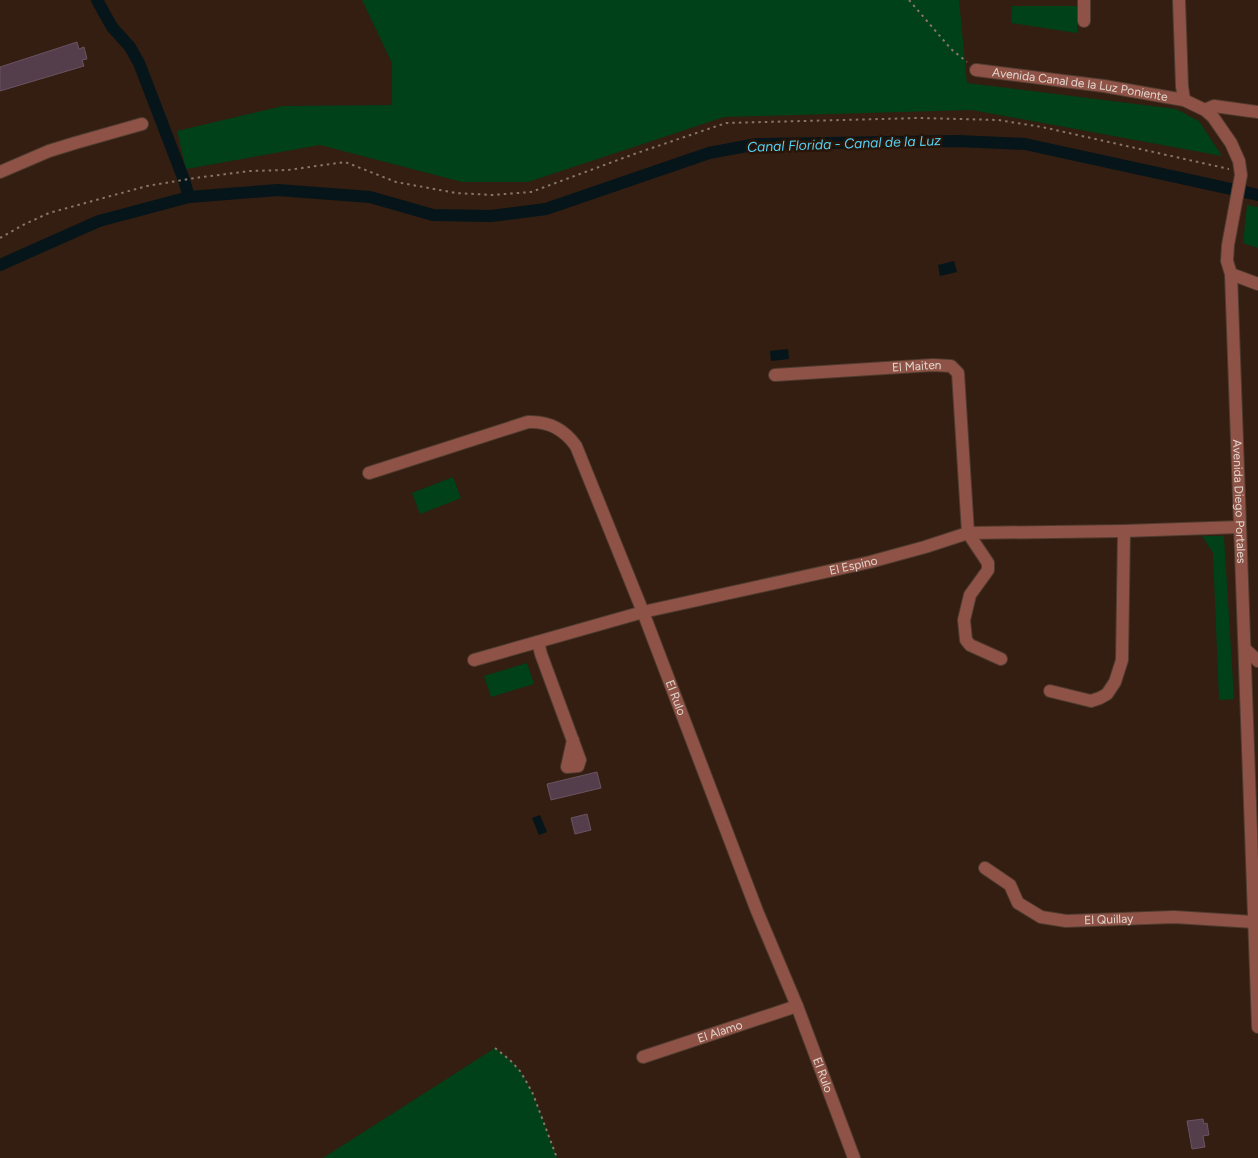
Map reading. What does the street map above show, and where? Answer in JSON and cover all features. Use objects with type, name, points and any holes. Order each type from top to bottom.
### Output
[{"type":"street","points":[[1084,0],[1084,21]]},
{"type":"street","points":[[1179,0],[1184,100]]},
{"type":"street","name":"Avenida Canal de la Luz Poniente","points":[[976,70],[1104,86],[1184,100]]},
{"type":"street","name":"Avenida Diego Portales","points":[[1184,100],[1205,110],[1213,117],[1231,143],[1239,161],[1240,173],[1227,261],[1231,274],[1258,1028]]},
{"type":"street","points":[[1205,110],[1214,106],[1258,112]]},
{"type":"street","points":[[0,172],[58,148],[142,124]]},
{"type":"street","points":[[1231,274],[1258,284]]},
{"type":"street","name":"El Maiten","points":[[775,375],[933,365],[951,366],[958,373],[968,533]]},
{"type":"street","name":"El Rulo","points":[[369,473],[528,422],[544,422],[558,428],[576,446],[643,612],[757,912],[797,1006],[854,1158]]},
{"type":"street","name":"El Espino","points":[[474,660],[643,612],[870,562],[968,533],[1240,527]]},
{"type":"street","points":[[1050,691],[1091,701],[1108,694],[1116,682],[1122,660],[1124,531]]},
{"type":"street","points":[[968,533],[988,563],[988,570],[970,595],[964,620],[966,640],[970,645],[1001,659]]},
{"type":"street","points":[[538,642],[573,740]]},
{"type":"street","points":[[1245,649],[1258,661]]},
{"type":"street","name":"El Quillay","points":[[985,868],[1010,885],[1018,903],[1041,917],[1066,921],[1174,917],[1254,922]]},
{"type":"street","name":"El Alamo","points":[[643,1057],[797,1006]]},
{"type":"path","points":[[909,0],[951,49],[976,70]]},
{"type":"path","points":[[0,238],[49,213],[147,186],[250,171],[288,170],[345,162],[396,182],[456,193],[492,195],[531,192],[726,123],[919,118],[998,120],[1042,127],[1240,173]]},
{"type":"path","points":[[496,1048],[510,1060],[526,1081],[557,1158]]},
{"type":"green space","points":[[362,0],[959,0],[967,83],[1176,109],[1199,121],[1222,156],[972,110],[724,117],[528,182],[462,182],[320,145],[186,169],[177,131],[283,106],[392,105],[392,63]]},
{"type":"green space","points":[[1012,6],[1077,6],[1077,33],[1011,23]]},
{"type":"green space","points":[[1247,205],[1258,207],[1258,248],[1243,243]]},
{"type":"green space","points":[[453,477],[461,498],[420,514],[412,493]]},
{"type":"green space","points":[[1202,536],[1224,536],[1234,699],[1219,700],[1213,553]]},
{"type":"green space","points":[[527,663],[534,684],[491,697],[484,676]]},
{"type":"green space","points":[[495,1048],[510,1060],[526,1081],[533,1094],[557,1158],[323,1158]]},
{"type":"shaded area","points":[[954,261],[957,272],[940,276],[938,265]]},
{"type":"shaded area","points":[[788,349],[789,359],[771,361],[770,351]]},
{"type":"shaded area","points":[[540,815],[547,832],[539,835],[532,818]]},
{"type":"building","points":[[77,42],[79,49],[84,47],[87,59],[82,60],[84,66],[0,91],[0,67]]},
{"type":"building","points":[[597,772],[601,788],[551,800],[547,784]]},
{"type":"building","points":[[587,814],[591,830],[575,834],[571,818]]},
{"type":"building","points":[[1203,1119],[1204,1124],[1207,1123],[1209,1135],[1203,1136],[1205,1147],[1192,1149],[1187,1121]]},
{"type":"waterway","points":[[97,0],[112,27],[130,47],[139,63],[189,197]]},
{"type":"waterway","name":"Canal Florida - Canal de la Luz","points":[[0,265],[99,221],[189,197],[278,190],[370,197],[433,215],[491,216],[546,209],[709,153],[757,144],[958,141],[1025,144],[1258,195]]}]
